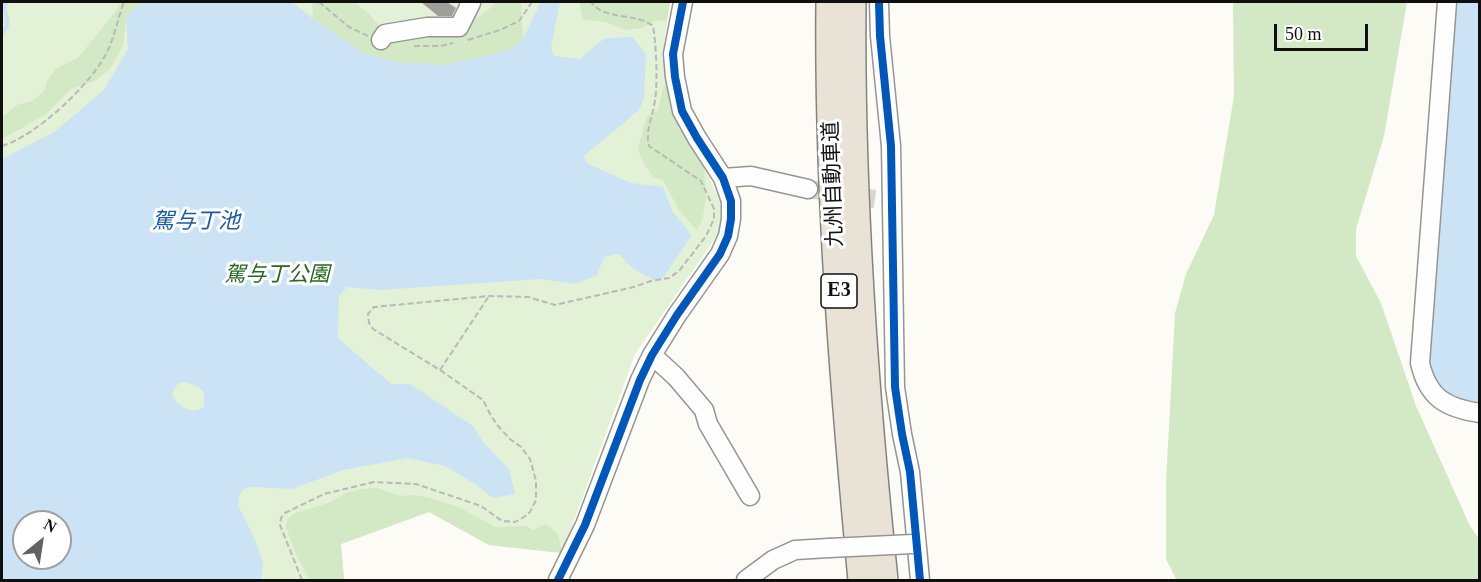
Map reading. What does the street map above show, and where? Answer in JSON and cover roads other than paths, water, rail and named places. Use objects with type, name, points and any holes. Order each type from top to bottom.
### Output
[{"type":"highway","name":"九州自動車道","points":[[830,2],[835,218],[845,385],[862,580]]},
{"type":"highway","name":"九州自動車道","points":[[852,2],[856,207],[867,384],[884,580]]},
{"type":"street","points":[[381,39],[385,34],[428,27],[459,27],[471,3],[469,2]]},
{"type":"street","points":[[558,580],[585,525],[640,380],[652,355],[720,254],[728,236],[731,201],[723,178],[696,138],[679,100],[673,54],[683,2]]},
{"type":"street","points":[[879,2],[880,36],[891,146],[884,198],[895,387],[910,472],[920,580]]},
{"type":"street","points":[[1447,2],[1420,363],[1430,390],[1442,402],[1458,410],[1479,413]]},
{"type":"street","points":[[723,178],[751,176],[808,189]]},
{"type":"street","points":[[652,355],[676,377],[704,410],[708,424],[750,496]]},
{"type":"street","points":[[746,580],[773,560],[795,550],[916,545]]},
{"type":"water","name":"駕与丁池","points":[[149,2],[292,2],[363,53],[395,62],[444,65],[508,51],[523,39],[541,2],[560,2],[551,48],[554,56],[580,59],[605,38],[632,37],[646,54],[644,98],[639,110],[584,156],[588,164],[631,183],[663,187],[672,211],[692,235],[663,278],[654,280],[632,268],[619,254],[604,257],[597,275],[575,284],[540,279],[380,290],[347,287],[339,296],[338,338],[391,384],[410,384],[474,427],[483,442],[509,469],[515,494],[493,498],[445,466],[408,458],[343,470],[292,489],[245,488],[239,495],[238,505],[263,562],[261,580],[2,580],[2,159],[54,132],[103,91],[128,49],[126,19],[136,6]],"holes":[[[186,382],[199,387],[204,392],[204,406],[200,409],[186,409],[172,395],[180,383]]]},
{"type":"water","points":[[1456,2],[1479,2],[1479,409],[1452,403],[1424,367]]},
{"type":"waterway","points":[[2,33],[7,26],[4,4],[8,2]]},
{"type":"tunnel","points":[[808,189],[875,199]]},
{"type":"park label","name":"駕与丁公園","points":[[277,275]]}]
